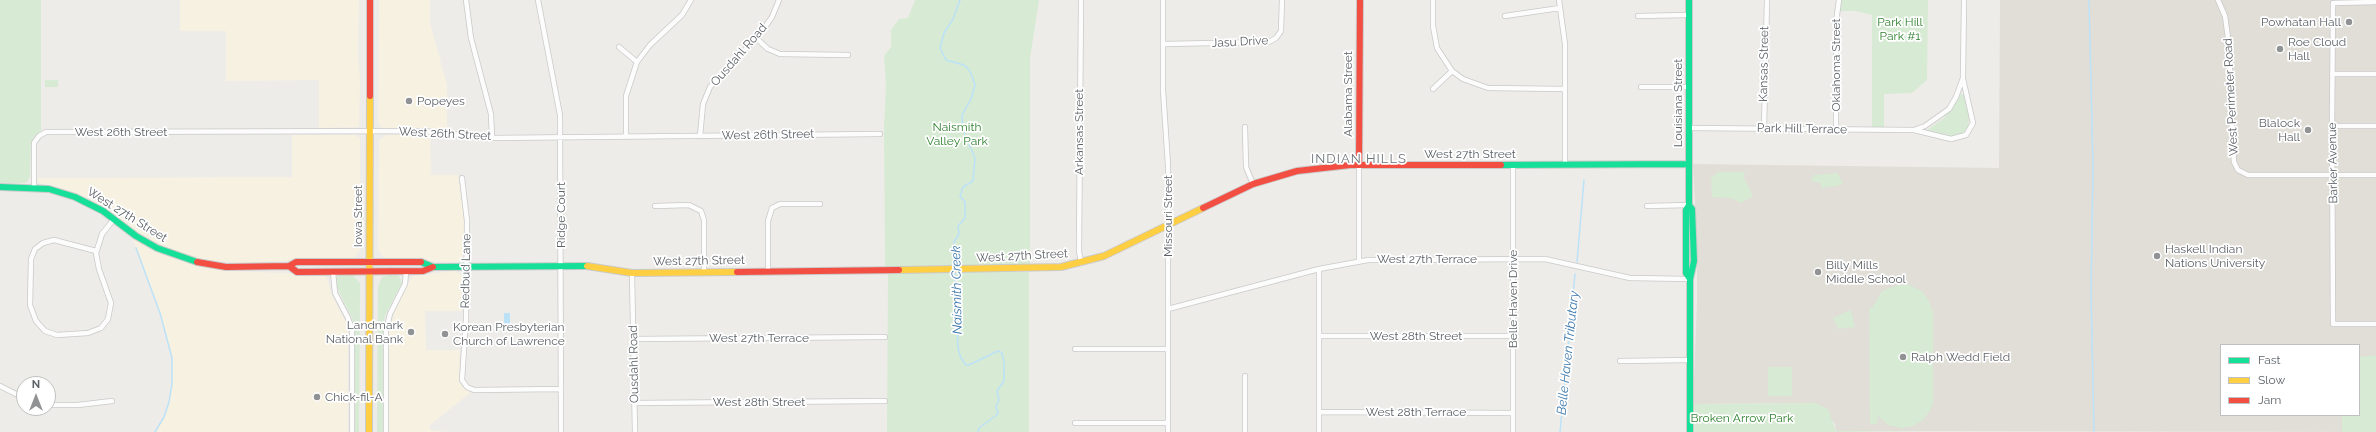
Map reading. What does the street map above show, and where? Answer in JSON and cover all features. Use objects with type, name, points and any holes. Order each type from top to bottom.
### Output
[{"type":"main road","name":"Iowa Street","points":[[369,432],[370,0]]},
{"type":"main road","name":"Alabama Street","points":[[1359,165],[1360,0]]},
{"type":"main road","name":"Louisiana Street","points":[[1690,0],[1689,205],[1692,209],[1694,261],[1693,273],[1690,279],[1690,432]]},
{"type":"main road","name":"West 27th Street","points":[[289,266],[296,272],[406,272],[423,271],[433,267],[561,265],[594,266],[632,273],[1048,268],[1081,263],[1104,256],[1253,184],[1297,171],[1359,165],[1689,164]]},
{"type":"main road","name":"West 27th Street","points":[[0,187],[34,188],[75,197],[114,219],[147,243],[190,260],[226,267],[289,266],[296,262],[421,262],[433,267]]},
{"type":"street","points":[[466,0],[471,38],[491,114],[492,138]]},
{"type":"street","name":"Ridge Court","points":[[538,0],[559,103],[561,137],[561,432]]},
{"type":"street","points":[[626,136],[626,96],[637,62],[650,45],[682,15],[691,0]]},
{"type":"street","name":"Ousdahl Road","points":[[700,136],[703,104],[710,87],[756,38],[772,17],[779,0]]},
{"type":"street","name":"Arkansas Street","points":[[1081,0],[1079,244],[1081,263]]},
{"type":"street","name":"Missouri Street","points":[[1162,0],[1163,90],[1168,165],[1169,225],[1168,432]]},
{"type":"street","name":"Jasu Drive","points":[[1163,44],[1269,42],[1276,38],[1281,31],[1282,0]]},
{"type":"street","points":[[1433,0],[1435,41],[1441,55],[1452,71],[1467,81],[1488,88],[1565,89]]},
{"type":"street","points":[[1559,0],[1565,44],[1565,165]]},
{"type":"street","name":"Kansas Street","points":[[1764,129],[1767,0]]},
{"type":"street","name":"Oklahoma Street","points":[[1836,129],[1836,22],[1839,0]]},
{"type":"street","points":[[1963,78],[1964,0]]},
{"type":"street","name":"West Perimeter Road","points":[[2218,0],[2225,16],[2230,45],[2233,148],[2236,168],[2248,175],[2333,175]]},
{"type":"street","name":"Barker Avenue","points":[[2376,2],[2333,3],[2332,126],[2333,324],[2376,324]]},
{"type":"street","points":[[1505,16],[1560,8]]},
{"type":"street","points":[[1638,16],[1690,15]]},
{"type":"street","points":[[756,38],[768,49],[780,54],[848,55]]},
{"type":"street","points":[[619,47],[637,62]]},
{"type":"street","points":[[1433,89],[1452,71]]},
{"type":"street","points":[[2332,74],[2376,74]]},
{"type":"street","name":"Park Hill Terrace","points":[[1689,128],[1914,130],[1951,139],[1966,135],[1973,123],[1963,78]]},
{"type":"street","name":"Park Hill Terrace","points":[[1914,130],[1939,118],[1953,103],[1963,78]]},
{"type":"street","points":[[1641,87],[1689,87]]},
{"type":"street","points":[[2332,126],[2376,126]]},
{"type":"street","points":[[1245,127],[1246,167],[1253,184]]},
{"type":"street","name":"West 26th Street","points":[[34,188],[34,143],[39,136],[46,132],[369,131],[439,132],[492,138],[880,134]]},
{"type":"street","name":"Alabama Street","points":[[1359,165],[1359,261]]},
{"type":"street","name":"Belle Haven Drive","points":[[1513,165],[1513,432]]},
{"type":"street","points":[[2333,175],[2376,175]]},
{"type":"street","name":"Redbud Lane","points":[[462,178],[467,221],[466,319],[462,380],[466,387],[474,390],[561,389]]},
{"type":"street","points":[[768,271],[768,217],[772,208],[780,204],[820,204]]},
{"type":"street","points":[[654,206],[689,205],[701,211],[704,220],[704,272]]},
{"type":"street","points":[[1646,206],[1689,205]]},
{"type":"street","points":[[96,251],[54,240],[43,242],[35,249],[31,259],[30,305],[36,321],[45,331],[57,335],[88,333],[101,328],[108,320],[111,303],[99,269],[96,251],[102,234],[114,219]]},
{"type":"street","name":"West 27th Terrace","points":[[1168,309],[1319,269],[1359,261],[1513,258],[1556,261],[1630,278],[1690,279]]},
{"type":"street","points":[[1319,269],[1319,432]]},
{"type":"street","points":[[333,272],[335,293],[352,329],[352,432]]},
{"type":"street","points":[[386,432],[387,326],[390,314],[403,291],[406,272]]},
{"type":"street","name":"Ousdahl Road","points":[[632,273],[635,432]]},
{"type":"street","name":"West 28th Street","points":[[1319,336],[1513,336]]},
{"type":"street","name":"West 27th Terrace","points":[[633,339],[885,337]]},
{"type":"street","points":[[1075,349],[1168,349]]},
{"type":"street","points":[[1620,361],[1690,360]]},
{"type":"street","points":[[1245,376],[1245,432]]},
{"type":"street","points":[[0,386],[16,394]]},
{"type":"street","points":[[56,405],[78,406],[112,401]]},
{"type":"street","name":"West 28th Street","points":[[634,403],[885,402]]},
{"type":"street","name":"West 28th Terrace","points":[[1319,412],[1513,413]]},
{"type":"street","points":[[1075,423],[1168,423]]},
{"type":"shaded area","points":[[180,0],[359,0],[359,127],[319,128],[319,80],[226,81],[226,31],[180,31]]},
{"type":"shaded area","points":[[379,0],[430,0],[430,23],[447,85],[447,129],[382,128],[378,123]]},
{"type":"shaded area","name":"Haskell Indian Nations University","points":[[2000,0],[2376,0],[2376,432],[1836,431],[1835,424],[1816,403],[1693,404],[1697,303],[1697,242],[1693,164],[1999,168]]},
{"type":"shaded area","points":[[430,134],[431,175],[458,175],[464,221],[463,258],[456,262],[385,259],[378,250],[379,139],[387,135]]},
{"type":"shaded area","points":[[292,135],[355,135],[360,138],[360,249],[355,258],[239,263],[197,259],[174,251],[144,237],[90,199],[64,189],[41,184],[37,180],[37,178],[292,177]]},
{"type":"shaded area","points":[[133,239],[160,254],[198,266],[232,271],[326,275],[331,293],[348,327],[348,432],[155,432],[164,417],[169,402],[172,384],[172,358],[160,313]]},
{"type":"shaded area","points":[[455,271],[461,274],[462,278],[462,311],[425,311],[426,350],[460,350],[459,382],[464,388],[471,392],[430,425],[430,430],[447,432],[389,432],[389,331],[395,311],[412,276]]},
{"type":"green space","points":[[0,0],[41,0],[41,131],[34,137],[31,144],[30,177],[26,183],[0,183]]},
{"type":"green space","name":"Naismith Valley Park","points":[[915,0],[1039,0],[1030,58],[1030,265],[885,267],[884,127],[886,85],[884,56],[891,47],[891,30],[899,19],[908,18]]},
{"type":"green space","name":"Park Hill Park #1","points":[[1842,0],[1928,0],[1927,80],[1912,93],[1884,94],[1884,127],[1872,127],[1872,15],[1855,11],[1839,11]]},
{"type":"green space","points":[[45,80],[58,80],[58,87],[45,87]]},
{"type":"green space","points":[[1961,94],[1964,95],[1969,119],[1968,127],[1964,133],[1953,136],[1926,131],[1944,118]]},
{"type":"green space","points":[[1718,172],[1745,172],[1744,178],[1753,196],[1741,203],[1731,198],[1712,197],[1711,178]]},
{"type":"green space","points":[[1838,173],[1843,184],[1821,188],[1821,183],[1811,181],[1814,175]]},
{"type":"green space","points":[[1029,272],[1029,432],[887,432],[888,273]]},
{"type":"green space","points":[[341,274],[353,275],[360,283],[359,432],[355,432],[355,328],[352,318],[337,288],[336,278]]},
{"type":"green space","points":[[394,274],[399,276],[402,283],[385,316],[383,326],[383,432],[377,432],[378,287],[382,277]]},
{"type":"green space","points":[[1898,285],[1909,285],[1922,291],[1929,301],[1933,313],[1933,403],[1930,411],[1923,420],[1913,426],[1903,428],[1888,425],[1878,416],[1877,424],[1870,424],[1869,308],[1872,308],[1882,291]]},
{"type":"green space","points":[[1851,310],[1855,327],[1838,329],[1833,318]]},
{"type":"green space","points":[[2376,355],[2376,432],[2342,432],[2342,416],[2360,416],[2360,357]]},
{"type":"green space","points":[[1768,367],[1792,367],[1792,396],[1768,396]]},
{"type":"green space","name":"Broken Arrow Park","points":[[1816,403],[1828,409],[1836,431],[1938,432],[1693,432],[1693,404]]},
{"type":"water","points":[[504,313],[510,313],[510,325],[504,325]]},
{"type":"waterway","name":"Naismith Creek","points":[[955,268],[954,242],[959,234],[958,226],[965,218],[965,202],[960,196],[963,187],[973,181],[975,158],[963,130],[962,115],[971,99],[975,85],[970,71],[964,65],[946,60],[940,48],[944,33],[953,19],[960,0]]},
{"type":"waterway","points":[[2089,0],[2093,167],[2091,292],[2094,432]]},
{"type":"waterway","name":"Belle Haven Tributary","points":[[1577,262],[1584,180]]},
{"type":"waterway","points":[[136,248],[160,313],[172,358],[172,384],[169,402],[164,417],[155,432]]},
{"type":"waterway","name":"Naismith Creek","points":[[955,272],[958,349],[961,358],[966,365],[969,365],[998,351],[1002,353],[1004,363],[1004,381],[997,391],[999,400],[996,406],[998,414],[979,428],[978,432]]},
{"type":"waterway","name":"Belle Haven Tributary","points":[[1560,432],[1575,274]]},
{"type":"traffic: fast","points":[[1689,0],[1689,205],[1686,210],[1686,273],[1690,279]]},
{"type":"traffic: fast","points":[[1501,165],[1689,164]]},
{"type":"traffic: fast","points":[[0,187],[49,189],[75,197],[103,211],[136,236],[157,248],[197,262]]},
{"type":"traffic: fast","points":[[1689,205],[1692,209],[1694,261],[1690,279],[1690,432]]},
{"type":"traffic: fast","points":[[421,262],[433,267],[587,266]]},
{"type":"traffic: slow","points":[[369,432],[370,96]]},
{"type":"traffic: slow","points":[[899,270],[1061,267],[1104,256],[1203,208]]},
{"type":"traffic: slow","points":[[587,266],[632,273],[737,272]]},
{"type":"traffic: jam","points":[[370,0],[370,96]]},
{"type":"traffic: jam","points":[[1359,165],[1360,0]]},
{"type":"traffic: jam","points":[[1203,208],[1253,184],[1297,171],[1350,165],[1501,165]]},
{"type":"traffic: jam","points":[[197,262],[226,267],[289,266],[296,262],[421,262]]},
{"type":"traffic: jam","points":[[289,266],[297,272],[423,271],[433,267]]},
{"type":"traffic: jam","points":[[737,272],[899,270]]},
{"type":"place","name":"Powhatan Hall","points":[[2349,22]]},
{"type":"place","name":"Roe Cloud Hall","points":[[2280,49]]},
{"type":"place","name":"Popeyes","points":[[409,101]]},
{"type":"place","name":"Blalock Hall","points":[[2308,130]]},
{"type":"place","name":"Haskell Indian Nations University","points":[[2157,256]]},
{"type":"place","name":"Billy Mills Middle School","points":[[1818,272]]},
{"type":"place","name":"Landmark National Bank","points":[[411,332]]},
{"type":"place","name":"Korean Presbyterian Church of Lawrence","points":[[445,334]]},
{"type":"place","name":"Ralph Wedd Field","points":[[1903,357]]},
{"type":"place","name":"Chick-fil-A","points":[[317,397]]},
{"type":"district","name":"INDIAN HILLS","points":[[1359,159]]}]
